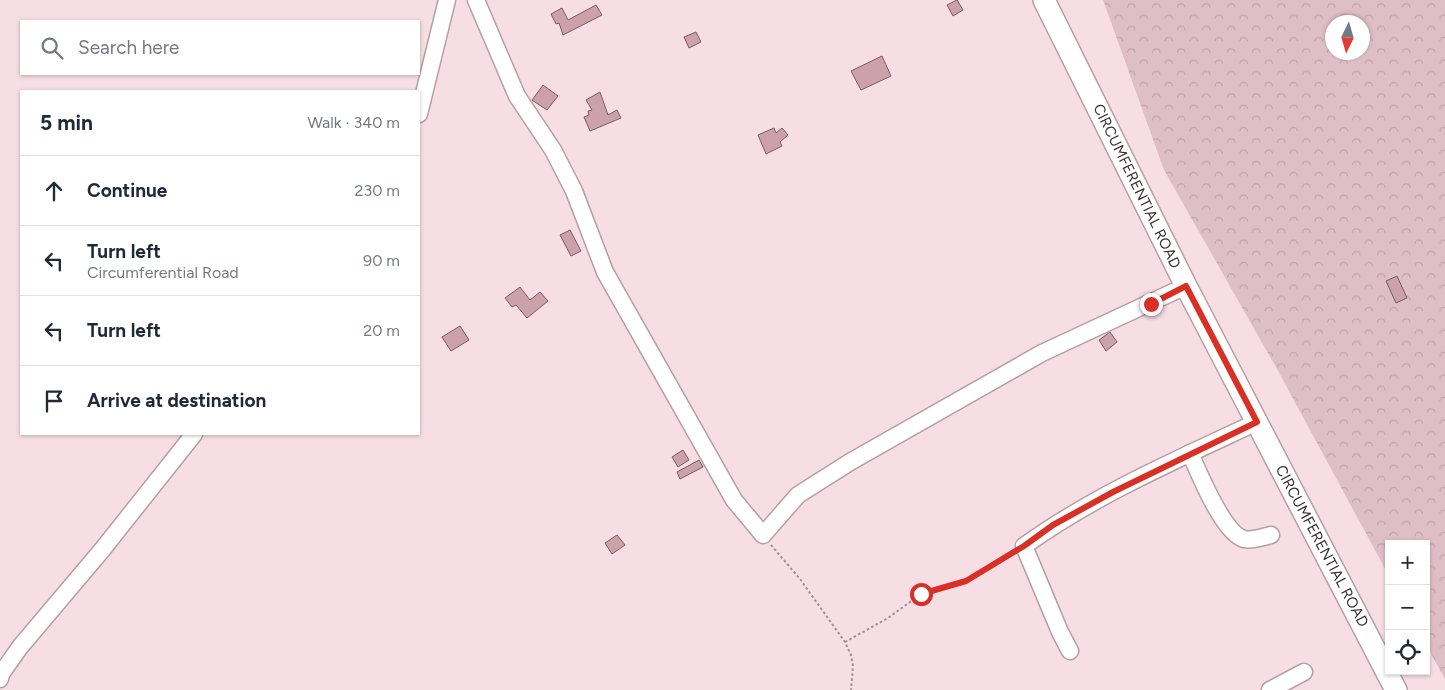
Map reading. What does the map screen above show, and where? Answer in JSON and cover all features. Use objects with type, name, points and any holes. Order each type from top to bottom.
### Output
[{"type":"main road","name":"CIRCUMFERENTIAL ROAD","points":[[1044,0],[1186,286],[1396,690]]},
{"type":"street","points":[[420,110],[447,0]]},
{"type":"street","points":[[476,0],[517,96],[553,150],[574,191],[606,272],[734,500],[763,535],[798,495],[850,462],[1042,353],[1186,286]]},
{"type":"street","points":[[1070,651],[1060,632],[1024,546],[1053,525],[1190,453],[1257,422]]},
{"type":"street","points":[[0,679],[0,674],[20,647],[102,550],[193,435]]},
{"type":"street","points":[[1190,453],[1209,494],[1228,525],[1237,535],[1245,539],[1271,535]]},
{"type":"street","points":[[1270,690],[1304,672]]},
{"type":"path","points":[[763,535],[800,579],[845,642],[851,655],[853,666],[851,690]]},
{"type":"path","points":[[845,642],[888,618],[921,594],[966,581],[1024,546]]},
{"type":"green space","points":[[1103,0],[1445,0],[1445,679],[1430,652],[1430,540],[1385,540],[1385,569],[1277,369],[1164,170]]},
{"type":"building","points":[[957,0],[963,10],[953,16],[947,5]]},
{"type":"building","points":[[596,5],[602,15],[563,35],[559,23],[556,24],[551,14],[562,8],[568,20]]},
{"type":"building","points":[[696,32],[701,42],[689,48],[684,37]]},
{"type":"building","points":[[882,56],[891,76],[861,90],[851,71]]},
{"type":"building","points":[[543,85],[558,96],[547,110],[532,100]]},
{"type":"building","points":[[600,92],[608,115],[617,110],[621,118],[590,131],[584,117],[589,115],[588,111],[592,110],[586,100]]},
{"type":"building","points":[[774,128],[776,133],[782,128],[788,135],[780,142],[782,146],[766,154],[758,135]]},
{"type":"building","points":[[570,230],[581,251],[571,256],[560,235]]},
{"type":"building","points":[[1397,276],[1407,298],[1396,303],[1386,281]]},
{"type":"building","points":[[520,287],[530,300],[540,292],[548,301],[527,318],[516,305],[512,307],[505,298]]},
{"type":"building","points":[[460,326],[469,340],[451,351],[442,337]]},
{"type":"building","points":[[1110,332],[1117,342],[1106,351],[1099,340]]},
{"type":"building","points":[[683,450],[689,460],[678,467],[672,457]]},
{"type":"building","points":[[699,460],[703,467],[680,479],[677,472]]},
{"type":"building","points":[[617,535],[625,545],[612,554],[605,543]]},
{"type":"route","points":[[921,594],[966,581],[1024,546],[1053,525],[1113,492],[1257,422],[1186,286],[1151,304]]}]
